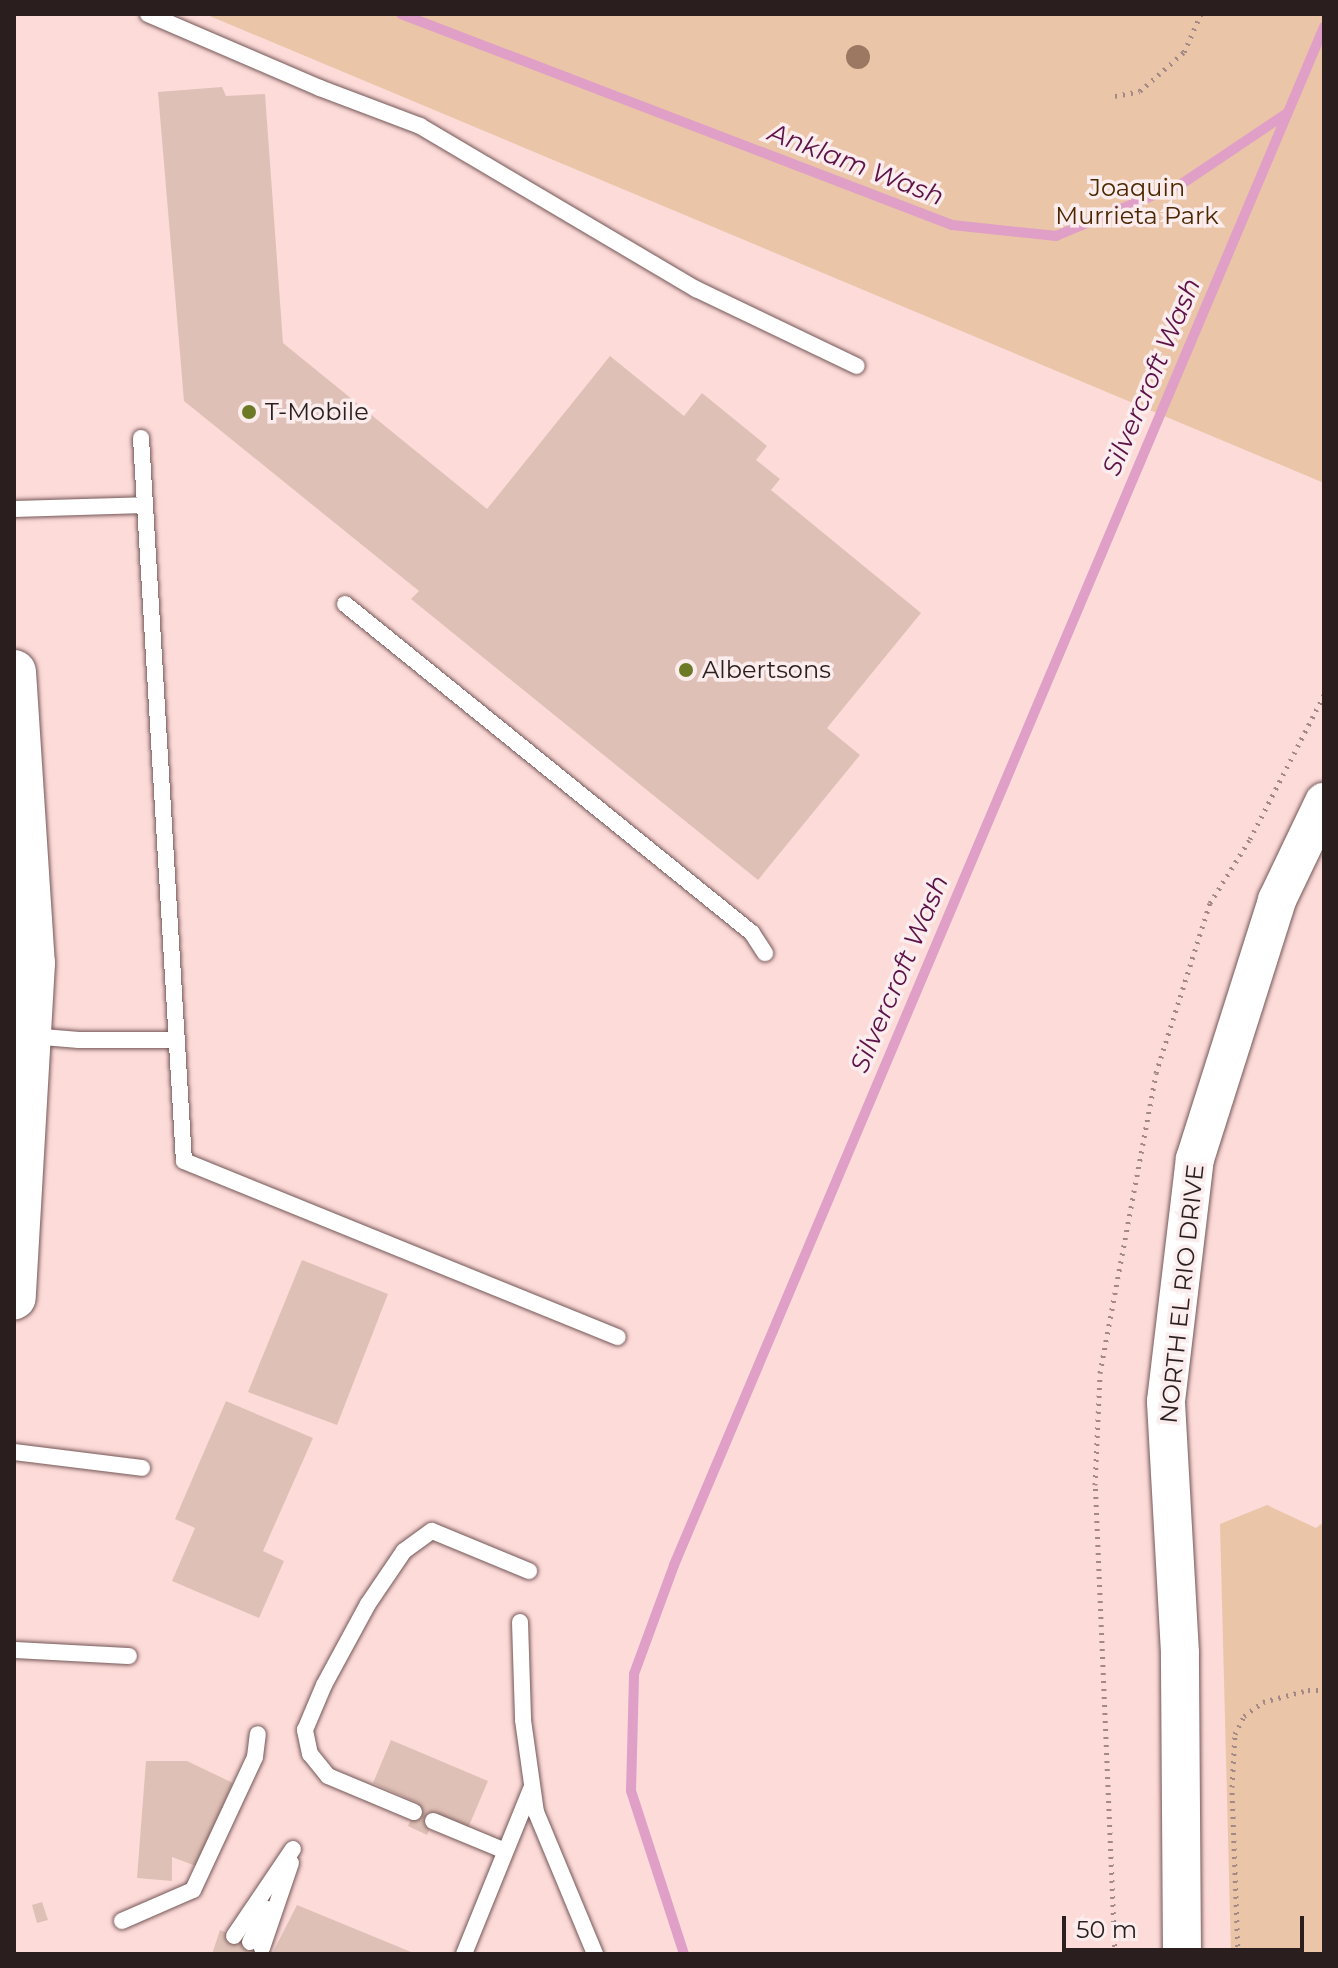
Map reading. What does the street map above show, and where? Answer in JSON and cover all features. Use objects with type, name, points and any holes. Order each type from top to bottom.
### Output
[{"type":"main road","points":[[14,672],[33,963],[21,1035],[14,1297]]},
{"type":"street","name":"NORTH EL RIO DRIVE","points":[[1182,1954],[1180,1653],[1166,1401],[1195,1159],[1277,900],[1324,802]]},
{"type":"lane","points":[[148,14],[320,88],[420,126],[696,289],[857,366]]},
{"type":"lane","points":[[141,438],[184,1161],[618,1337]]},
{"type":"lane","points":[[14,509],[145,505]]},
{"type":"lane","points":[[345,604],[752,933],[765,953]]},
{"type":"lane","points":[[21,1035],[79,1040],[177,1040]]},
{"type":"lane","points":[[14,1452],[142,1468]]},
{"type":"lane","points":[[414,1812],[328,1776],[310,1754],[305,1730],[324,1685],[368,1604],[404,1551],[432,1531],[529,1571]]},
{"type":"lane","points":[[520,1622],[523,1720],[536,1812],[595,1954]]},
{"type":"lane","points":[[14,1650],[129,1656]]},
{"type":"lane","points":[[122,1921],[193,1890],[255,1757],[258,1734]]},
{"type":"lane","points":[[464,1954],[532,1785]]},
{"type":"lane","points":[[433,1821],[505,1851]]},
{"type":"lane","points":[[249,1942],[294,1849],[249,1942]]},
{"type":"path","points":[[1115,96],[1140,91],[1184,52],[1201,14]]},
{"type":"path","points":[[1238,1954],[1233,1817],[1235,1734],[1244,1716],[1263,1702],[1324,1690]]},
{"type":"green space","name":"Joaquin Murrieta Park","points":[[205,14],[1324,14],[1324,483]]},
{"type":"green space","points":[[1267,1505],[1316,1528],[1324,1522],[1324,1954],[1231,1954],[1220,1524]]},
{"type":"building","name":"Albertsons","points":[[222,87],[226,96],[265,94],[283,343],[487,509],[610,356],[684,416],[702,393],[767,446],[756,460],[780,479],[771,490],[921,613],[827,728],[860,755],[758,880],[411,599],[419,591],[184,401],[158,92]]},
{"type":"building","points":[[302,1260],[388,1294],[337,1425],[248,1392]]},
{"type":"building","points":[[226,1401],[313,1438],[263,1551],[284,1561],[259,1618],[172,1581],[195,1528],[175,1519]]},
{"type":"building","points":[[391,1740],[488,1781],[468,1828],[436,1814],[427,1835],[408,1826],[418,1803],[373,1783]]},
{"type":"building","points":[[146,1761],[187,1761],[233,1783],[196,1866],[172,1857],[172,1881],[137,1878]]},
{"type":"building","points":[[42,1902],[48,1920],[37,1923],[32,1905]]},
{"type":"building","points":[[297,1905],[416,1954],[212,1954],[220,1930],[273,1952]]},
{"type":"waterway","name":"Anklam Wash","points":[[401,14],[952,225],[1056,236],[1183,183],[1287,113]]},
{"type":"waterway","name":"Silvercroft Wash","points":[[684,1954],[631,1791],[634,1674],[674,1565],[1324,27]]},
{"type":"place","name":"T-Mobile","points":[[249,412]]},
{"type":"place","name":"Albertsons","points":[[686,670]]}]
